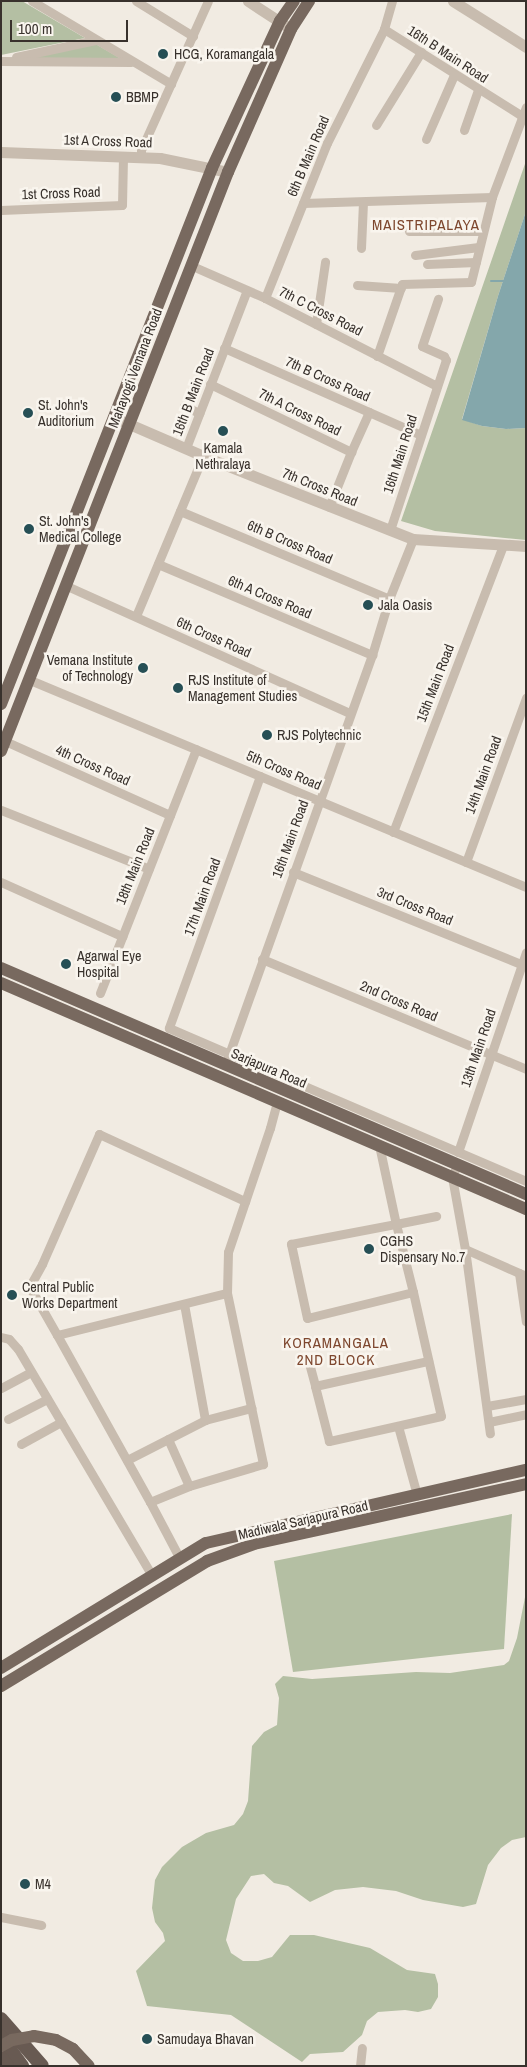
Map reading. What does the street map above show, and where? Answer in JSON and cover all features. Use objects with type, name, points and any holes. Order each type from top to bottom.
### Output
[{"type":"highway","points":[[1,2019],[42,2066]]},
{"type":"highway","points":[[1,2037],[22,2066]]},
{"type":"highway","points":[[1,2058],[7,2066]]},
{"type":"main road","name":"Mahayogi Vemana Road","points":[[1,704],[212,168],[280,21],[294,1]]},
{"type":"main road","name":"Mahayogi Vemana Road","points":[[3,746],[228,172],[291,29],[309,1]]},
{"type":"main road","name":"Sarjapura Road","points":[[1,968],[226,1065],[457,1158],[526,1194]]},
{"type":"main road","name":"Sarjapura Road","points":[[1,983],[526,1209]]},
{"type":"main road","name":"Madiwala Sarjapura Road","points":[[1,1668],[206,1544],[526,1470]]},
{"type":"main road","name":"Madiwala Sarjapura Road","points":[[1,1686],[207,1561],[254,1544],[343,1526],[526,1484]]},
{"type":"main road","points":[[338,1513],[343,1526]]},
{"type":"main road","points":[[1,2046],[12,2040],[34,2036],[56,2040],[73,2049],[89,2066]]},
{"type":"street","points":[[32,1],[171,84]]},
{"type":"street","points":[[136,1],[193,36]]},
{"type":"street","points":[[141,157],[141,150],[208,1]]},
{"type":"street","points":[[248,1],[291,29]]},
{"type":"street","points":[[384,29],[392,1]]},
{"type":"street","points":[[453,1],[526,46]]},
{"type":"street","name":"16th B Main Road","points":[[384,29],[478,90],[524,112]]},
{"type":"street","name":"6th B Main Road","points":[[265,298],[327,143],[384,29]]},
{"type":"street","points":[[1,61],[95,40]]},
{"type":"street","points":[[376,125],[421,52]]},
{"type":"street","points":[[1,61],[132,62]]},
{"type":"street","points":[[426,139],[454,75]]},
{"type":"street","points":[[464,130],[478,90]]},
{"type":"street","points":[[377,356],[402,284],[470,282],[492,197],[524,112]]},
{"type":"street","name":"1st A Cross Road","points":[[1,152],[160,158],[212,168]]},
{"type":"street","name":"1st Cross Road","points":[[1,210],[122,205],[123,156]]},
{"type":"street","points":[[212,168],[228,172]]},
{"type":"street","points":[[303,203],[492,197]]},
{"type":"street","points":[[361,248],[363,202]]},
{"type":"street","points":[[409,230],[483,231]]},
{"type":"street","points":[[415,255],[479,248]]},
{"type":"street","points":[[316,324],[325,262]]},
{"type":"street","points":[[427,264],[476,262]]},
{"type":"street","name":"7th C Cross Road","points":[[190,265],[265,298],[437,386]]},
{"type":"street","points":[[357,285],[401,288]]},
{"type":"street","name":"16th B Main Road","points":[[186,448],[247,290]]},
{"type":"street","name":"16th Main Road","points":[[390,530],[445,357],[422,346],[438,299]]},
{"type":"street","name":"7th B Cross Road","points":[[224,348],[421,435]]},
{"type":"street","name":"7th A Cross Road","points":[[210,384],[351,452],[329,507]]},
{"type":"street","points":[[184,406],[199,413]]},
{"type":"street","points":[[351,452],[369,412]]},
{"type":"street","name":"7th Cross Road","points":[[113,417],[203,456],[413,539],[526,546]]},
{"type":"street","points":[[136,616],[203,456]]},
{"type":"street","name":"6th B Cross Road","points":[[180,511],[389,599]]},
{"type":"street","name":"16th Main Road","points":[[226,1065],[262,959],[372,655],[389,599],[413,539]]},
{"type":"street","name":"15th Main Road","points":[[393,832],[503,545]]},
{"type":"street","name":"6th A Cross Road","points":[[158,564],[372,655]]},
{"type":"street","name":"6th Cross Road","points":[[67,586],[350,713]]},
{"type":"street","name":"5th Cross Road","points":[[30,680],[526,887]]},
{"type":"street","name":"14th Main Road","points":[[466,862],[526,698]]},
{"type":"street","name":"4th Cross Road","points":[[3,746],[170,815]]},
{"type":"street","name":"18th Main Road","points":[[94,1008],[196,749]]},
{"type":"street","name":"17th Main Road","points":[[169,1028],[260,776]]},
{"type":"street","points":[[1,810],[148,869]]},
{"type":"street","name":"3rd Cross Road","points":[[293,872],[524,965]]},
{"type":"street","points":[[1,882],[122,936]]},
{"type":"street","name":"13th Main Road","points":[[452,1177],[491,1054],[524,965],[526,952]]},
{"type":"street","name":"2nd Cross Road","points":[[262,959],[526,1069]]},
{"type":"street","name":"Sarjapura Road","points":[[169,1028],[230,1053],[457,1158],[526,1181]]},
{"type":"street","points":[[150,1502],[189,1486],[263,1464],[227,1293],[228,1252],[277,1102]]},
{"type":"street","points":[[180,1559],[32,1291],[32,1284],[99,1134],[245,1202]]},
{"type":"street","points":[[309,1363],[329,1441],[441,1416],[379,1145]]},
{"type":"street","points":[[452,1177],[465,1249],[490,1433]]},
{"type":"street","points":[[413,1292],[306,1318],[292,1244],[436,1216]]},
{"type":"street","points":[[465,1249],[522,1275],[526,1322]]},
{"type":"street","points":[[57,1335],[227,1293]]},
{"type":"street","points":[[184,1304],[204,1420]]},
{"type":"street","points":[[1,1338],[9,1339],[13,1343],[152,1576]]},
{"type":"street","points":[[315,1386],[428,1361]]},
{"type":"street","points":[[1,1388],[31,1372]]},
{"type":"street","points":[[8,1419],[47,1399]]},
{"type":"street","points":[[487,1406],[526,1399]]},
{"type":"street","points":[[127,1460],[204,1420],[251,1408]]},
{"type":"street","points":[[488,1422],[526,1414]]},
{"type":"street","points":[[21,1444],[61,1422]]},
{"type":"street","points":[[398,1426],[417,1495]]},
{"type":"street","points":[[168,1439],[189,1486]]},
{"type":"street","points":[[1,1917],[41,1924]]},
{"type":"street","points":[[360,2066],[362,2048]]},
{"type":"green space","points":[[1,1],[22,1],[85,38],[1,55]]},
{"type":"green space","points":[[94,43],[123,60],[26,58]]},
{"type":"green space","points":[[526,161],[526,211],[498,296],[462,419],[482,426],[506,429],[526,428],[526,540],[435,531],[401,521]]},
{"type":"green space","points":[[512,1514],[504,1649],[293,1672],[274,1561]]},
{"type":"green space","points":[[526,1592],[526,1837],[512,1840],[501,1848],[488,1865],[476,1904],[463,1907],[423,1900],[396,1891],[363,1887],[335,1890],[310,1902],[288,1886],[274,1883],[264,1874],[251,1876],[236,1899],[226,1940],[231,1953],[243,1961],[258,1961],[272,1957],[290,1935],[314,1935],[370,1948],[407,1970],[435,1974],[438,1984],[438,1997],[431,2009],[418,2012],[405,2010],[378,2012],[367,2021],[362,2035],[343,2052],[310,2054],[302,2062],[231,2015],[147,2006],[136,1971],[165,1941],[163,1933],[155,1922],[152,1908],[155,1880],[162,1867],[182,1847],[206,1833],[234,1825],[243,1814],[248,1801],[252,1746],[264,1732],[277,1725],[279,1698],[275,1684],[283,1676],[312,1679],[416,1672],[450,1673],[504,1665],[509,1661],[517,1638]]},
{"type":"water","points":[[526,211],[526,428],[506,429],[482,426],[462,420],[498,296]]},
{"type":"waterway","points":[[491,281],[505,281]]},
{"type":"place","name":"HCG, Koramangala","points":[[163,54]]},
{"type":"place","name":"BBMP","points":[[116,97]]},
{"type":"place","name":"St. John's Auditorium","points":[[28,413]]},
{"type":"place","name":"Kamala Nethralaya","points":[[223,431]]},
{"type":"place","name":"St. John's Medical College","points":[[29,529]]},
{"type":"place","name":"Jala Oasis","points":[[368,605]]},
{"type":"place","name":"Vemana Institute of Technology","points":[[143,668]]},
{"type":"place","name":"RJS Institute of Management Studies","points":[[178,688]]},
{"type":"place","name":"RJS Polytechnic","points":[[267,735]]},
{"type":"place","name":"Agarwal Eye Hospital","points":[[66,964]]},
{"type":"place","name":"CGHS Dispensary No.7","points":[[369,1249]]},
{"type":"place","name":"Central Public Works Department","points":[[12,1295]]},
{"type":"place","name":"M4","points":[[25,1884]]},
{"type":"place","name":"Samudaya Bhavan","points":[[147,2039]]},
{"type":"district","name":"MAISTRIPALAYA","points":[[426,225]]},
{"type":"district","name":"KORAMANGALA 2ND BLOCK","points":[[336,1350]]}]
